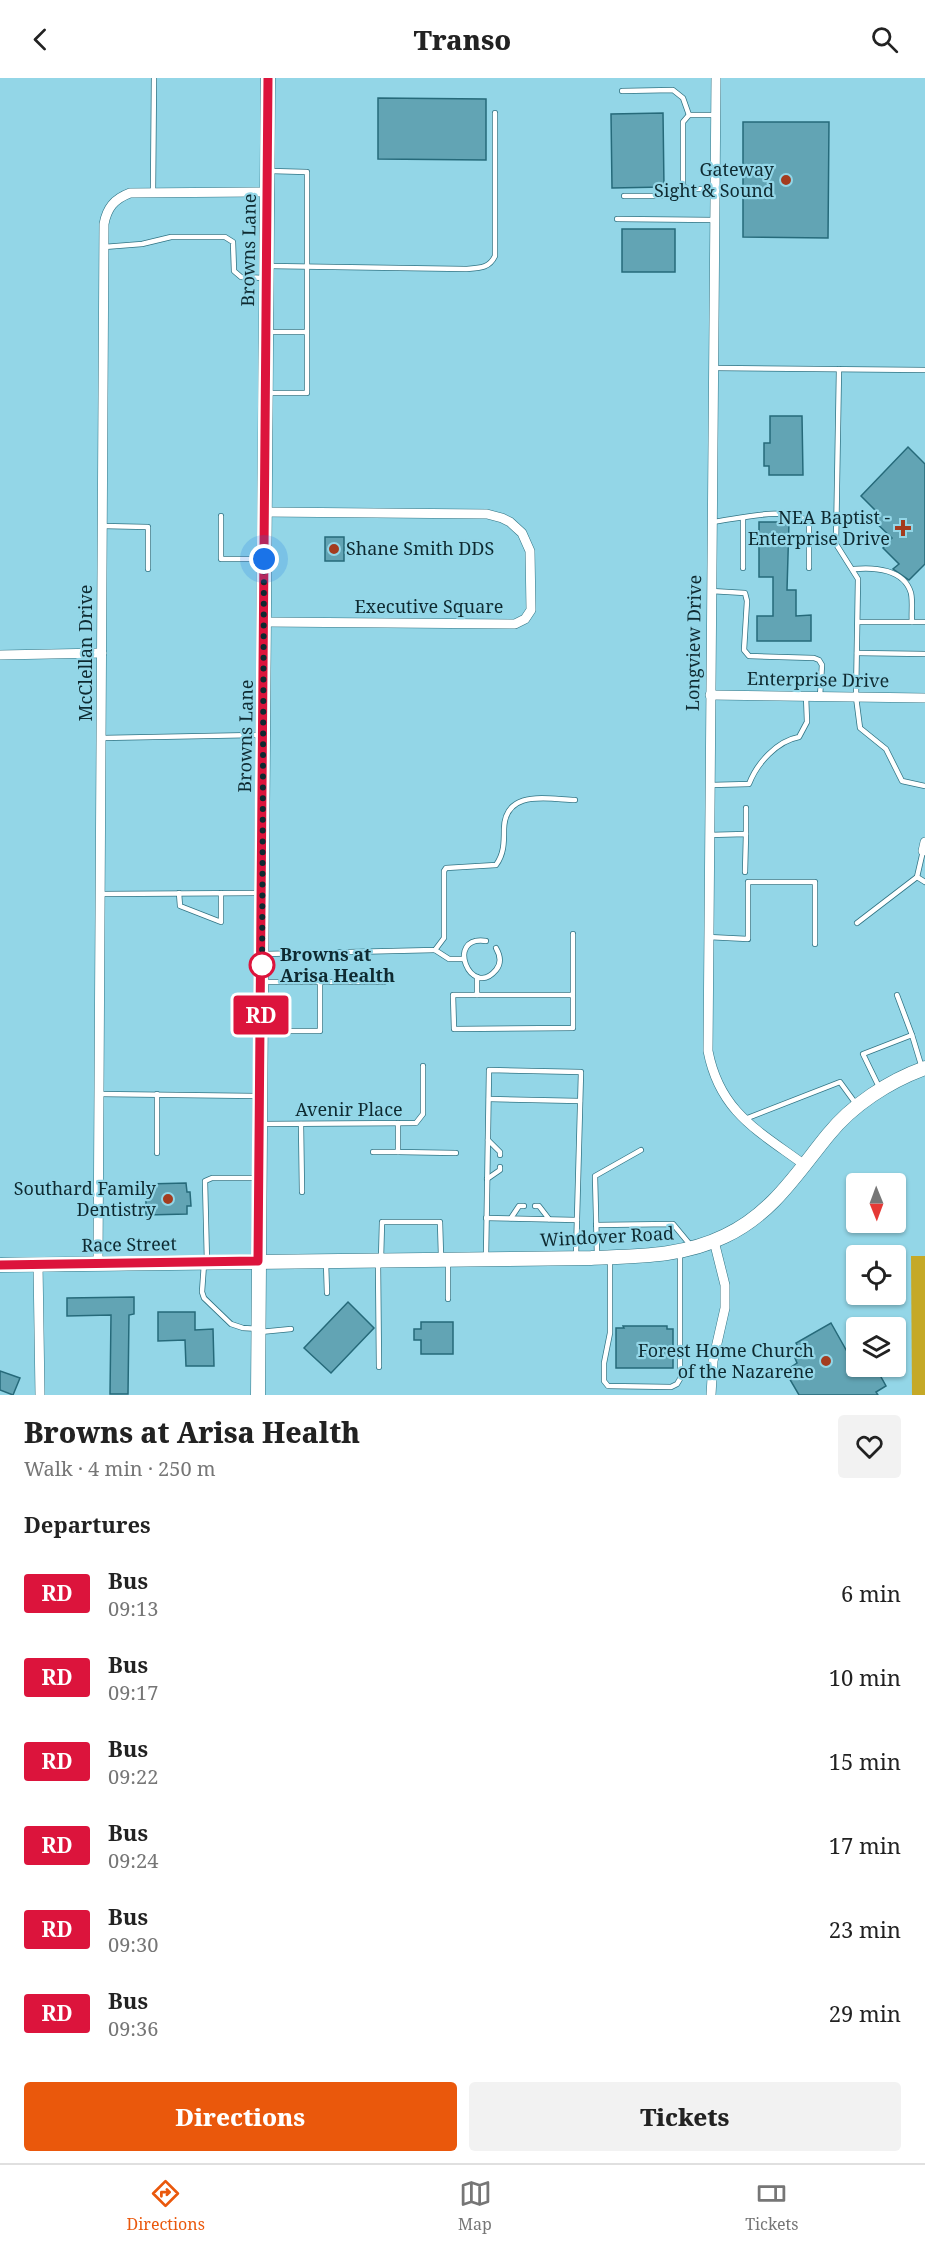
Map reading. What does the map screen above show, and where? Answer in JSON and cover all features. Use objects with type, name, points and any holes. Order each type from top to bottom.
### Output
[{"type":"street","name":"Browns Lane","points":[[258,1395],[268,78]]},
{"type":"street","name":"Longview Drive","points":[[716,78],[708,937],[710,1063],[725,1099],[744,1120],[806,1166]]},
{"type":"street","name":"McClellan Drive","points":[[98,1263],[106,213],[113,203],[130,193],[268,192]]},
{"type":"street","name":"Executive Square","points":[[264,512],[487,514],[502,518],[519,531],[529,546],[531,583],[530,613],[525,620],[515,624],[265,622]]},
{"type":"street","points":[[0,655],[102,653]]},
{"type":"street","name":"Enterprise Drive","points":[[710,695],[925,698]]},
{"type":"street","name":"Windover Road","points":[[258,1261],[576,1258],[687,1250],[714,1241],[758,1217],[786,1190],[833,1129],[857,1107],[880,1090],[924,1069]]},
{"type":"street","points":[[711,1395],[713,1361],[725,1308],[725,1285],[714,1241]]},
{"type":"street","name":"Race Street","points":[[0,1265],[258,1261]]},
{"type":"street","points":[[38,1264],[40,1395]]},
{"type":"lane","points":[[153,192],[154,78]]},
{"type":"lane","points":[[622,91],[673,90],[683,98],[688,115]]},
{"type":"lane","points":[[104,246],[142,244],[171,237],[225,237],[233,242],[234,271],[241,278],[266,272],[307,268],[484,268],[492,263],[495,256],[495,113]]},
{"type":"lane","points":[[688,115],[716,115]]},
{"type":"lane","points":[[688,115],[683,122],[682,186],[688,189],[715,189]]},
{"type":"lane","points":[[265,393],[307,393],[307,172],[268,171]]},
{"type":"lane","points":[[624,196],[679,196],[688,189]]},
{"type":"lane","points":[[617,219],[715,220]]},
{"type":"lane","points":[[266,332],[306,332]]},
{"type":"lane","points":[[714,368],[925,370]]},
{"type":"lane","points":[[839,369],[836,544],[854,569],[858,579],[856,697],[860,729],[886,749],[902,781],[925,786]]},
{"type":"lane","points":[[712,522],[772,514],[800,515],[809,522],[809,568]]},
{"type":"lane","points":[[221,516],[220,559],[264,559]]},
{"type":"lane","points":[[743,518],[743,568]]},
{"type":"lane","points":[[104,526],[148,528],[148,569]]},
{"type":"lane","points":[[854,569],[870,568],[895,574],[911,594],[912,622]]},
{"type":"lane","points":[[711,591],[745,593],[747,601],[744,651],[749,656],[819,660],[822,665],[820,696]]},
{"type":"lane","points":[[858,622],[925,622]]},
{"type":"lane","points":[[857,653],[925,654]]},
{"type":"lane","points":[[709,785],[749,784],[755,769],[786,740],[800,737],[807,722],[806,696]]},
{"type":"lane","points":[[102,738],[264,735]]},
{"type":"lane","points":[[435,950],[444,938],[444,871],[446,868],[496,866],[503,850],[504,820],[512,806],[520,800],[575,800]]},
{"type":"lane","points":[[745,872],[746,808]]},
{"type":"lane","points":[[709,835],[746,834]]},
{"type":"lane","points":[[857,923],[917,878],[924,846]]},
{"type":"lane","points":[[917,878],[925,882]]},
{"type":"lane","points":[[708,937],[748,939],[748,882],[815,882],[815,945]]},
{"type":"lane","points":[[179,893],[180,906],[221,922],[221,893]]},
{"type":"lane","points":[[100,894],[262,893]]},
{"type":"lane","points":[[573,934],[573,995],[573,1028],[454,1029],[453,995],[573,995]]},
{"type":"lane","points":[[486,942],[477,941],[471,944],[463,959],[467,970],[477,977],[489,976],[498,968],[500,956],[496,948]]},
{"type":"lane","points":[[262,954],[435,950],[449,959],[463,959]]},
{"type":"lane","points":[[477,977],[477,995]]},
{"type":"lane","points":[[261,982],[384,982]]},
{"type":"lane","points":[[261,1031],[320,1031],[320,982]]},
{"type":"lane","points":[[897,995],[924,1069]]},
{"type":"lane","points":[[880,1090],[864,1054],[912,1035]]},
{"type":"lane","name":"Avenir Place","points":[[259,1124],[416,1123],[422,1117],[423,1066]]},
{"type":"lane","points":[[486,1259],[489,1070],[580,1072],[576,1258]]},
{"type":"lane","points":[[744,1120],[840,1082],[857,1107]]},
{"type":"lane","points":[[99,1094],[259,1096]]},
{"type":"lane","points":[[157,1094],[157,1153]]},
{"type":"lane","points":[[489,1100],[580,1101]]},
{"type":"lane","points":[[301,1124],[302,1192]]},
{"type":"lane","points":[[398,1124],[398,1152]]},
{"type":"lane","points":[[488,1140],[500,1152],[500,1155]]},
{"type":"lane","points":[[596,1226],[673,1224],[687,1250],[680,1380],[671,1387],[608,1386],[604,1381],[604,1363],[610,1333],[604,1257],[596,1226],[595,1176],[641,1150]]},
{"type":"lane","points":[[373,1152],[456,1153]]},
{"type":"lane","points":[[487,1179],[500,1170],[500,1167]]},
{"type":"lane","points":[[258,1178],[212,1178],[206,1181],[205,1262],[202,1292],[204,1299],[231,1324],[258,1331],[291,1329]]},
{"type":"lane","points":[[511,1218],[519,1206],[524,1206]]},
{"type":"lane","points":[[535,1206],[538,1206],[549,1219]]},
{"type":"lane","points":[[486,1218],[577,1220]]},
{"type":"lane","points":[[379,1366],[382,1222],[440,1222],[448,1299]]},
{"type":"lane","points":[[326,1260],[327,1293]]},
{"type":"shaded area","points":[[911,1256],[925,1256],[925,1395],[912,1395]]},
{"type":"building","points":[[378,98],[486,99],[486,160],[378,159]]},
{"type":"building","points":[[663,113],[664,187],[612,188],[611,114]]},
{"type":"building","name":"Gateway Sight & Sound","points":[[743,122],[829,122],[828,238],[743,237]]},
{"type":"building","points":[[622,229],[675,229],[675,272],[622,272]]},
{"type":"building","points":[[770,416],[802,416],[803,475],[769,475],[769,466],[764,466],[764,443],[770,443]]},
{"type":"building","name":"NEA Baptist - Enterprise Drive","points":[[908,447],[925,464],[925,564],[909,580],[893,569],[899,564],[883,548],[892,538],[870,517],[876,511],[861,496]]},
{"type":"building","points":[[759,522],[789,522],[787,590],[796,590],[796,616],[811,615],[811,641],[757,641],[757,616],[773,616],[773,577],[759,577]]},
{"type":"building","name":"Shane Smith DDS","points":[[325,537],[344,537],[344,561],[325,561]]},
{"type":"building","name":"Southard Family Dentistry","points":[[186,1183],[187,1192],[190,1192],[191,1206],[187,1206],[187,1214],[146,1215],[146,1184]]},
{"type":"building","points":[[134,1297],[134,1314],[129,1315],[128,1394],[110,1394],[111,1315],[67,1316],[67,1298]]},
{"type":"building","points":[[348,1302],[374,1328],[331,1373],[304,1348]]},
{"type":"building","points":[[158,1312],[195,1312],[195,1330],[213,1329],[214,1366],[186,1366],[185,1340],[158,1341]]},
{"type":"building","points":[[421,1322],[453,1322],[453,1354],[421,1354],[421,1340],[414,1340],[414,1329],[421,1329]]},
{"type":"building","name":"Forest Home Church of the Nazarene","points":[[831,1323],[846,1350],[846,1377],[881,1377],[886,1386],[876,1392],[878,1395],[799,1395],[785,1371],[797,1363],[795,1358],[802,1354],[796,1343]]},
{"type":"building","points":[[623,1326],[667,1326],[667,1329],[673,1329],[673,1368],[616,1368],[616,1328],[624,1328]]},
{"type":"building","points":[[0,1371],[20,1378],[13,1395],[0,1390]]},
{"type":"bus line","name":"RD","points":[[0,1265],[258,1261],[268,78]]},
{"type":"place","name":"Gateway Sight & Sound","points":[[786,180]]},
{"type":"place","name":"NEA Baptist - Enterprise Drive","points":[[903,528]]},
{"type":"place","name":"Shane Smith DDS","points":[[334,549]]},
{"type":"place","name":"Browns at Arisa Health","points":[[262,965]]},
{"type":"place","name":"Southard Family Dentistry","points":[[168,1199]]},
{"type":"place","name":"Forest Home Church of the Nazarene","points":[[826,1361]]},
{"type":"route","points":[[262,965],[262,968],[264,559]]}]
